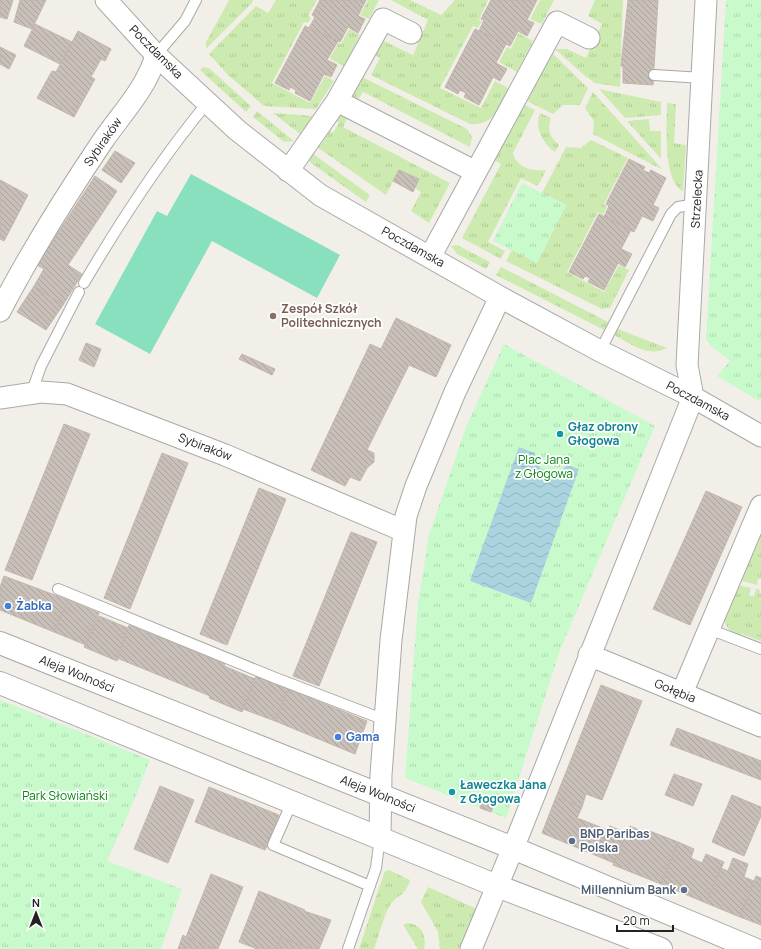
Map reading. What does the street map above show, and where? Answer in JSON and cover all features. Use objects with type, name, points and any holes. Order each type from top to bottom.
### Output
[{"type":"street","name":"Poczdamska","points":[[106,0],[156,55],[207,103],[237,130],[320,195],[600,351],[693,397],[761,436]]},
{"type":"street","name":"Strzelecka","points":[[693,397],[687,365],[706,0]]},
{"type":"street","points":[[288,171],[337,101],[383,19],[410,33]]},
{"type":"street","points":[[430,257],[557,22],[589,38]]},
{"type":"street","name":"Sybiraków","points":[[0,311],[40,239],[98,148],[149,77],[156,55]]},
{"type":"street","points":[[337,101],[476,172]]},
{"type":"street","points":[[380,837],[380,795],[385,720],[396,595],[406,516],[419,479],[455,392],[500,296]]},
{"type":"street","name":"Sybiraków","points":[[0,398],[56,392],[67,394],[225,455],[404,531]]},
{"type":"street","points":[[475,948],[497,886],[693,397]]},
{"type":"street","points":[[682,693],[761,506]]},
{"type":"street","name":"Aleja Wolności","points":[[0,643],[513,848],[754,949]]},
{"type":"street","name":"Gołębia","points":[[589,655],[761,726]]},
{"type":"street","points":[[0,683],[497,886],[661,949]]},
{"type":"lane","points":[[156,55],[185,21],[196,0]]},
{"type":"lane","points":[[654,75],[703,78]]},
{"type":"lane","points":[[84,283],[117,228],[158,168],[207,103]]},
{"type":"lane","points":[[600,351],[667,220],[678,207],[696,204]]},
{"type":"lane","points":[[31,394],[44,361],[79,292]]},
{"type":"lane","points":[[58,589],[273,677],[385,720]]},
{"type":"lane","points":[[709,629],[761,649]]},
{"type":"lane","points":[[292,802],[273,845],[370,886]]},
{"type":"lane","points":[[348,949],[376,868],[380,837]]},
{"type":"green space","points":[[229,0],[253,0],[252,3],[206,49],[206,42]]},
{"type":"green space","points":[[276,0],[317,0],[308,16],[311,18],[308,23],[304,22],[272,83],[310,103],[325,76],[334,81],[316,109],[264,106],[228,75],[209,54],[256,6],[268,13]]},
{"type":"green space","points":[[368,0],[379,0],[369,19],[360,15]]},
{"type":"green space","points":[[391,0],[410,0],[441,15],[455,0],[488,0],[479,20],[482,21],[478,28],[473,26],[440,88],[481,108],[495,81],[508,88],[495,114],[485,122],[470,124],[371,75],[380,58],[370,52],[380,40],[413,55],[428,20]]},
{"type":"green space","points":[[540,0],[554,0],[542,24],[530,19]]},
{"type":"green space","points":[[595,0],[623,0],[620,87],[595,83],[555,49],[567,49],[586,58],[602,24],[588,16]]},
{"type":"green space","points":[[726,0],[761,0],[761,402],[717,376],[730,361],[710,345],[706,339]]},
{"type":"green space","points":[[349,29],[360,35],[344,66],[330,59],[338,43],[341,44]]},
{"type":"green space","points":[[518,33],[533,41],[517,72],[499,62],[507,47],[511,49]]},
{"type":"green space","points":[[550,51],[588,88],[580,105],[563,105],[553,114],[523,99]]},
{"type":"green space","points":[[203,67],[209,68],[251,106],[246,112],[200,70]]},
{"type":"green space","points":[[358,75],[467,129],[472,137],[470,147],[363,92],[356,103],[346,98]]},
{"type":"green space","points":[[599,89],[661,102],[661,115],[625,118]]},
{"type":"green space","points":[[593,92],[663,170],[593,134],[594,121],[585,108]]},
{"type":"green space","points":[[521,103],[535,110],[513,153],[518,163],[522,166],[536,170],[546,170],[538,186],[521,178],[488,242],[505,251],[501,259],[462,238],[501,164],[492,159]]},
{"type":"green space","points":[[667,103],[676,104],[674,143],[686,145],[683,191],[676,185],[669,164],[667,151]]},
{"type":"green space","points":[[339,109],[349,115],[343,127],[450,183],[429,223],[411,211],[421,192],[415,188],[419,179],[399,170],[386,195],[314,145],[316,143],[321,145],[330,131],[333,133],[339,123],[332,118]]},
{"type":"green space","points":[[257,111],[294,141],[284,142],[253,117]]},
{"type":"green space","points":[[273,113],[313,116],[300,134]]},
{"type":"green space","points":[[540,113],[551,118],[549,130],[553,139],[559,145],[555,152],[543,140],[541,135],[538,124]]},
{"type":"green space","points":[[649,119],[650,131],[661,131],[661,159],[627,121]]},
{"type":"green space","points":[[591,140],[628,158],[604,204],[607,207],[603,215],[598,212],[567,272],[604,292],[619,265],[629,270],[610,308],[602,309],[506,261],[512,250],[537,263],[566,205],[542,193],[566,147],[581,148]]},
{"type":"green space","points":[[309,151],[370,195],[366,202],[311,163],[308,160]]},
{"type":"green space","points":[[191,174],[340,255],[317,298],[212,241],[150,354],[95,324],[157,211],[167,216]]},
{"type":"green space","points":[[522,183],[566,205],[537,263],[493,241]]},
{"type":"green space","points":[[457,245],[490,262],[486,269],[457,254],[451,246]]},
{"type":"green space","points":[[501,267],[608,322],[604,330],[496,275]]},
{"type":"green space","points":[[617,328],[667,348],[660,351],[646,351],[640,349],[614,335]]},
{"type":"green space","name":"Plac Jana z Głogowa","points":[[504,344],[655,426],[559,653],[506,818],[405,778],[418,603],[429,535],[466,427]]},
{"type":"green space","points":[[761,533],[761,578],[757,580],[758,585],[738,580]]},
{"type":"green space","points":[[737,585],[751,588],[749,596],[754,596],[756,589],[759,589],[761,595],[761,641],[741,634],[740,637],[732,632],[727,626],[725,614]]},
{"type":"green space","name":"Park Słowiański","points":[[0,700],[150,760],[107,861],[182,889],[161,949],[0,949]]},
{"type":"green space","points":[[389,870],[410,880],[404,892],[391,904],[384,919],[374,949],[359,949],[384,873]]},
{"type":"green space","points":[[428,887],[477,909],[461,949],[440,949],[438,932],[421,902]]},
{"type":"green space","points":[[408,923],[417,926],[422,932],[425,940],[424,949],[418,949],[403,925]]},
{"type":"water","points":[[519,447],[535,453],[536,463],[542,469],[561,471],[567,465],[579,469],[531,603],[470,581]]},
{"type":"building","points":[[0,0],[13,0],[7,19],[0,17]]},
{"type":"building","points":[[20,0],[46,0],[32,29],[14,22]]},
{"type":"building","points":[[320,0],[366,0],[358,16],[365,19],[358,33],[348,27],[340,42],[309,28],[315,17],[312,15]]},
{"type":"building","points":[[491,0],[537,0],[527,20],[534,23],[527,36],[518,31],[510,46],[479,31],[484,20],[481,19]]},
{"type":"building","points":[[628,0],[658,0],[653,85],[623,83],[623,66],[621,66]]},
{"type":"building","points":[[35,24],[72,42],[60,64],[24,46]]},
{"type":"building","points":[[305,26],[338,41],[327,60],[337,65],[331,77],[324,74],[310,101],[295,93],[296,90],[290,87],[289,90],[275,83]]},
{"type":"building","points":[[475,29],[506,44],[496,63],[507,69],[500,81],[493,77],[479,105],[464,97],[466,93],[460,90],[458,94],[445,87]]},
{"type":"building","points":[[78,31],[111,49],[105,61],[101,59],[91,77],[95,79],[74,117],[37,98],[52,71],[56,72]]},
{"type":"building","points":[[0,47],[16,55],[9,69],[0,64]]},
{"type":"building","points":[[115,151],[135,163],[121,183],[102,170]]},
{"type":"building","points":[[629,159],[645,167],[643,170],[649,173],[651,170],[666,178],[653,205],[659,208],[653,221],[642,216],[634,232],[604,217],[609,206],[606,204]]},
{"type":"building","points":[[399,170],[419,179],[413,192],[393,181]]},
{"type":"building","points":[[95,176],[117,191],[68,265],[82,274],[63,305],[34,286],[44,269],[37,265]]},
{"type":"building","points":[[0,180],[28,195],[4,241],[0,239]]},
{"type":"building","points":[[599,214],[631,230],[621,249],[632,254],[625,267],[618,263],[604,290],[588,282],[590,278],[585,276],[583,279],[569,272]]},
{"type":"building","points":[[34,286],[63,305],[46,330],[17,312]]},
{"type":"building","points":[[396,318],[451,345],[436,377],[409,365],[367,450],[374,453],[374,462],[367,468],[360,481],[350,477],[345,486],[311,470],[370,344],[381,349]]},
{"type":"building","points":[[86,343],[101,349],[94,367],[79,360]]},
{"type":"building","points":[[242,354],[275,369],[272,375],[239,359]]},
{"type":"building","points":[[64,424],[90,434],[32,580],[5,570]]},
{"type":"building","points":[[162,453],[188,463],[130,609],[104,598]]},
{"type":"building","points":[[259,488],[286,499],[227,645],[200,634]]},
{"type":"building","points":[[706,491],[742,507],[690,625],[653,609]]},
{"type":"building","points":[[351,532],[377,542],[319,686],[293,676]]},
{"type":"building","points":[[4,576],[68,600],[54,632],[0,610],[0,587]]},
{"type":"building","points":[[68,600],[99,613],[86,645],[54,632]]},
{"type":"building","points":[[99,616],[128,628],[117,661],[84,647]]},
{"type":"building","points":[[129,625],[225,664],[224,666],[255,679],[242,712],[209,698],[210,696],[117,658]]},
{"type":"building","points":[[256,676],[288,689],[275,721],[243,709]]},
{"type":"building","points":[[601,685],[642,701],[602,800],[586,794],[582,807],[556,797]]},
{"type":"building","name":"Gama","points":[[288,689],[367,721],[355,754],[275,721]]},
{"type":"building","points":[[677,728],[761,761],[761,780],[670,745]]},
{"type":"building","points":[[674,774],[702,784],[693,806],[665,795]]},
{"type":"building","points":[[160,786],[194,800],[168,863],[134,849]]},
{"type":"building","points":[[209,787],[279,815],[265,850],[195,822]]},
{"type":"building","points":[[732,795],[761,807],[761,816],[744,856],[712,842]]},
{"type":"building","points":[[556,797],[582,807],[577,818],[608,830],[610,826],[627,833],[614,863],[542,833]]},
{"type":"building","points":[[483,800],[494,804],[491,812],[480,808]]},
{"type":"building","points":[[630,826],[646,833],[647,830],[678,842],[661,884],[613,865]]},
{"type":"building","points":[[678,842],[694,849],[691,858],[702,863],[706,854],[724,862],[706,903],[661,884]]},
{"type":"building","points":[[733,858],[748,864],[744,877],[754,881],[740,917],[706,903],[721,868],[728,871]]},
{"type":"building","points":[[211,874],[243,887],[218,949],[186,937]]},
{"type":"building","points":[[756,876],[761,878],[761,925],[740,917]]},
{"type":"building","points":[[259,891],[305,910],[304,911],[331,920],[319,949],[311,949],[281,937],[277,949],[257,949],[239,942]]},
{"type":"building","points":[[183,935],[186,937],[217,949],[178,949]]},
{"type":"building","points":[[281,937],[311,949],[277,949]]},
{"type":"place","name":"Zespół Szkół Politechnicznych","points":[[273,316]]},
{"type":"place","name":"Głaz obrony Głogowa","points":[[560,434]]},
{"type":"place","name":"Żabka","points":[[8,606]]},
{"type":"place","name":"Gama","points":[[338,737]]},
{"type":"place","name":"Ławeczka Jana z Głogowa","points":[[452,792]]},
{"type":"place","name":"BNP Paribas Polska","points":[[572,841]]},
{"type":"place","name":"Millennium Bank","points":[[684,890]]}]
